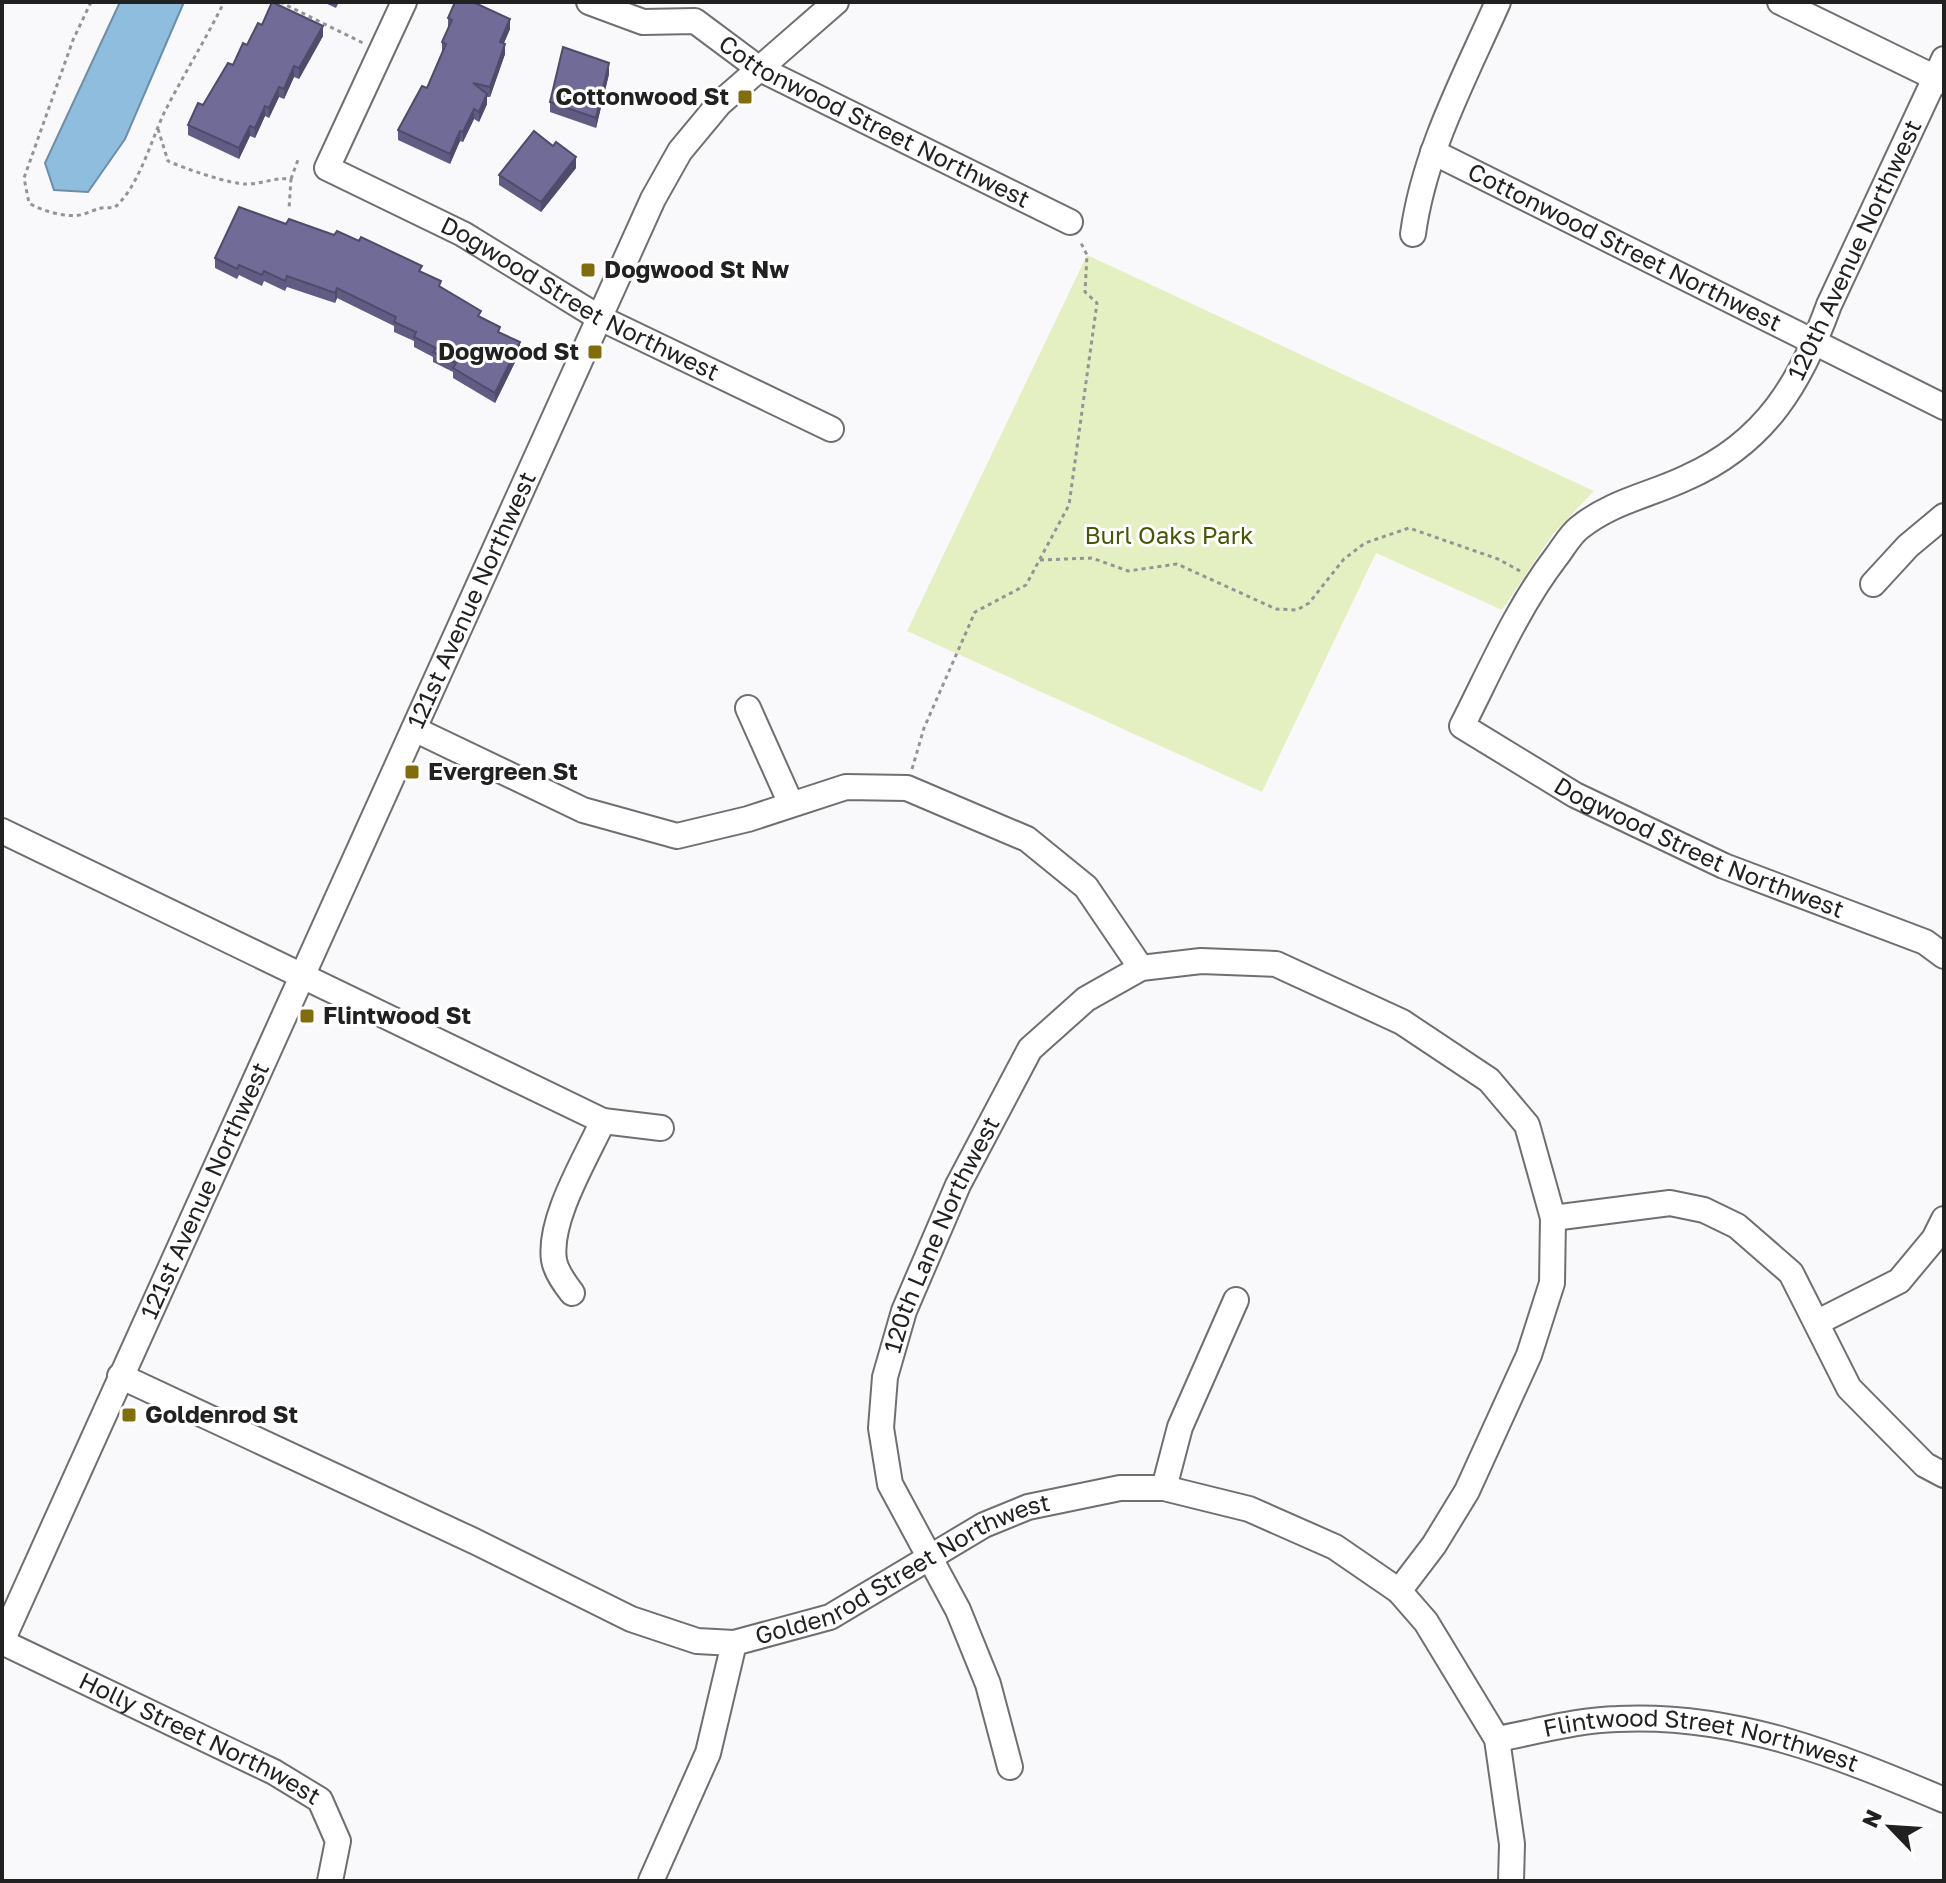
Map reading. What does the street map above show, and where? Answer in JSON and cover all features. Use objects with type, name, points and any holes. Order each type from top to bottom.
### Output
[{"type":"street","points":[[381,51],[404,2]]},
{"type":"street","name":"Cottonwood Street Northwest","points":[[589,2],[643,22],[695,21],[758,68],[1070,222]]},
{"type":"street","name":"121st Avenue Northwest","points":[[2,1642],[653,199],[680,151],[719,104],[836,2]]},
{"type":"street","points":[[1413,234],[1418,198],[1433,152],[1498,2]]},
{"type":"street","points":[[1780,2],[1941,73]]},
{"type":"street","name":"Dogwood Street Northwest","points":[[381,51],[327,168],[463,234],[598,317],[831,429]]},
{"type":"street","name":"120th Avenue Northwest","points":[[1462,726],[1538,580],[1577,529],[1625,499],[1688,478],[1719,460],[1773,417],[1815,343],[1829,305],[1941,73]]},
{"type":"street","name":"Cottonwood Street Northwest","points":[[1433,152],[1944,407]]},
{"type":"street","points":[[1873,584],[1908,546],[1944,516]]},
{"type":"street","points":[[748,708],[791,804]]},
{"type":"street","name":"Dogwood Street Northwest","points":[[1462,726],[1575,795],[1697,853],[1925,942],[1944,956]]},
{"type":"street","points":[[414,729],[583,810],[677,836],[846,787],[907,788],[1027,839],[1086,887],[1141,968],[1201,961],[1276,964],[1402,1022],[1489,1080],[1527,1125],[1553,1218],[1552,1283],[1529,1355],[1467,1491],[1434,1545],[1399,1591]]},
{"type":"street","points":[[2,831],[603,1121],[661,1128]]},
{"type":"street","name":"120th Lane Northwest","points":[[1010,1767],[988,1684],[958,1610],[890,1484],[881,1428],[885,1377],[904,1311],[958,1185],[1030,1049],[1086,999],[1141,968]]},
{"type":"street","points":[[572,1293],[554,1262],[555,1235],[566,1200],[603,1121]]},
{"type":"street","points":[[1553,1218],[1670,1203],[1704,1210],[1737,1226],[1791,1273],[1849,1388],[1925,1465],[1944,1475]]},
{"type":"street","points":[[1818,1322],[1899,1281],[1934,1239],[1944,1219]]},
{"type":"street","points":[[1164,1488],[1180,1427],[1236,1300]]},
{"type":"street","name":"Goldenrod Street Northwest","points":[[120,1376],[474,1541],[631,1619],[697,1641],[734,1643],[830,1617],[984,1525],[1028,1507],[1120,1488],[1164,1488],[1249,1509],[1335,1547],[1399,1591],[1426,1622],[1497,1739],[1512,1844],[1511,1881]]},
{"type":"street","name":"Holly Street Northwest","points":[[2,1642],[274,1772],[320,1800],[338,1841],[330,1881]]},
{"type":"street","points":[[651,1881],[708,1753],[734,1643]]},
{"type":"street","name":"Flintwood Street Northwest","points":[[1497,1739],[1613,1719],[1704,1722],[1768,1733],[1834,1753],[1944,1800]]},
{"type":"path","points":[[91,2],[73,40],[24,178],[29,203],[41,211],[83,215],[96,207],[114,208],[147,157],[158,127],[224,2]]},
{"type":"path","points":[[280,2],[381,51]]},
{"type":"path","points":[[158,127],[168,161],[189,170],[241,184],[274,177],[291,179]]},
{"type":"path","points":[[289,209],[291,179],[299,157]]},
{"type":"path","points":[[907,788],[924,728],[975,612],[1026,585],[1069,505],[1097,303],[1085,292],[1087,255],[1070,222]]},
{"type":"path","points":[[1040,560],[1092,558],[1128,571],[1177,564],[1276,609],[1297,610],[1309,603],[1344,559],[1365,543],[1409,528],[1498,559],[1538,580]]},
{"type":"green space","name":"Burl Oaks Park","points":[[1087,255],[1594,491],[1552,535],[1502,610],[1376,553],[1262,792],[907,631]]},
{"type":"water","points":[[120,2],[184,2],[125,139],[88,192],[54,190],[45,163]]},
{"type":"building","points":[[272,2],[323,26],[299,68],[294,66],[284,89],[279,87],[269,108],[265,106],[255,128],[250,126],[239,148],[188,125],[198,103],[203,105],[228,63],[233,65],[243,43],[247,45],[258,23],[262,25]]},
{"type":"building","points":[[455,2],[473,2],[510,19],[500,42],[505,44],[490,87],[473,83],[487,94],[479,112],[474,109],[450,154],[398,130],[422,86],[427,88],[446,44],[442,42],[452,20],[448,18]]},
{"type":"building","points":[[563,47],[609,63],[596,118],[550,102]]},
{"type":"building","points":[[534,131],[553,146],[556,142],[576,157],[541,202],[499,175]]},
{"type":"building","points":[[239,207],[286,224],[289,219],[334,235],[337,231],[359,241],[361,237],[422,266],[419,271],[441,281],[439,286],[481,311],[478,316],[500,327],[498,332],[520,342],[495,393],[453,368],[456,363],[433,352],[436,348],[414,337],[416,332],[394,322],[396,317],[337,288],[335,293],[287,276],[285,281],[264,271],[262,275],[239,265],[237,269],[215,258]]},
{"type":"place","name":"Cottonwood St","points":[[745,97]]},
{"type":"place","name":"Dogwood St Nw","points":[[588,270]]},
{"type":"place","name":"Dogwood St","points":[[595,352]]},
{"type":"place","name":"Evergreen St","points":[[412,772]]},
{"type":"place","name":"Flintwood St","points":[[307,1016]]},
{"type":"place","name":"Goldenrod St","points":[[129,1415]]}]
